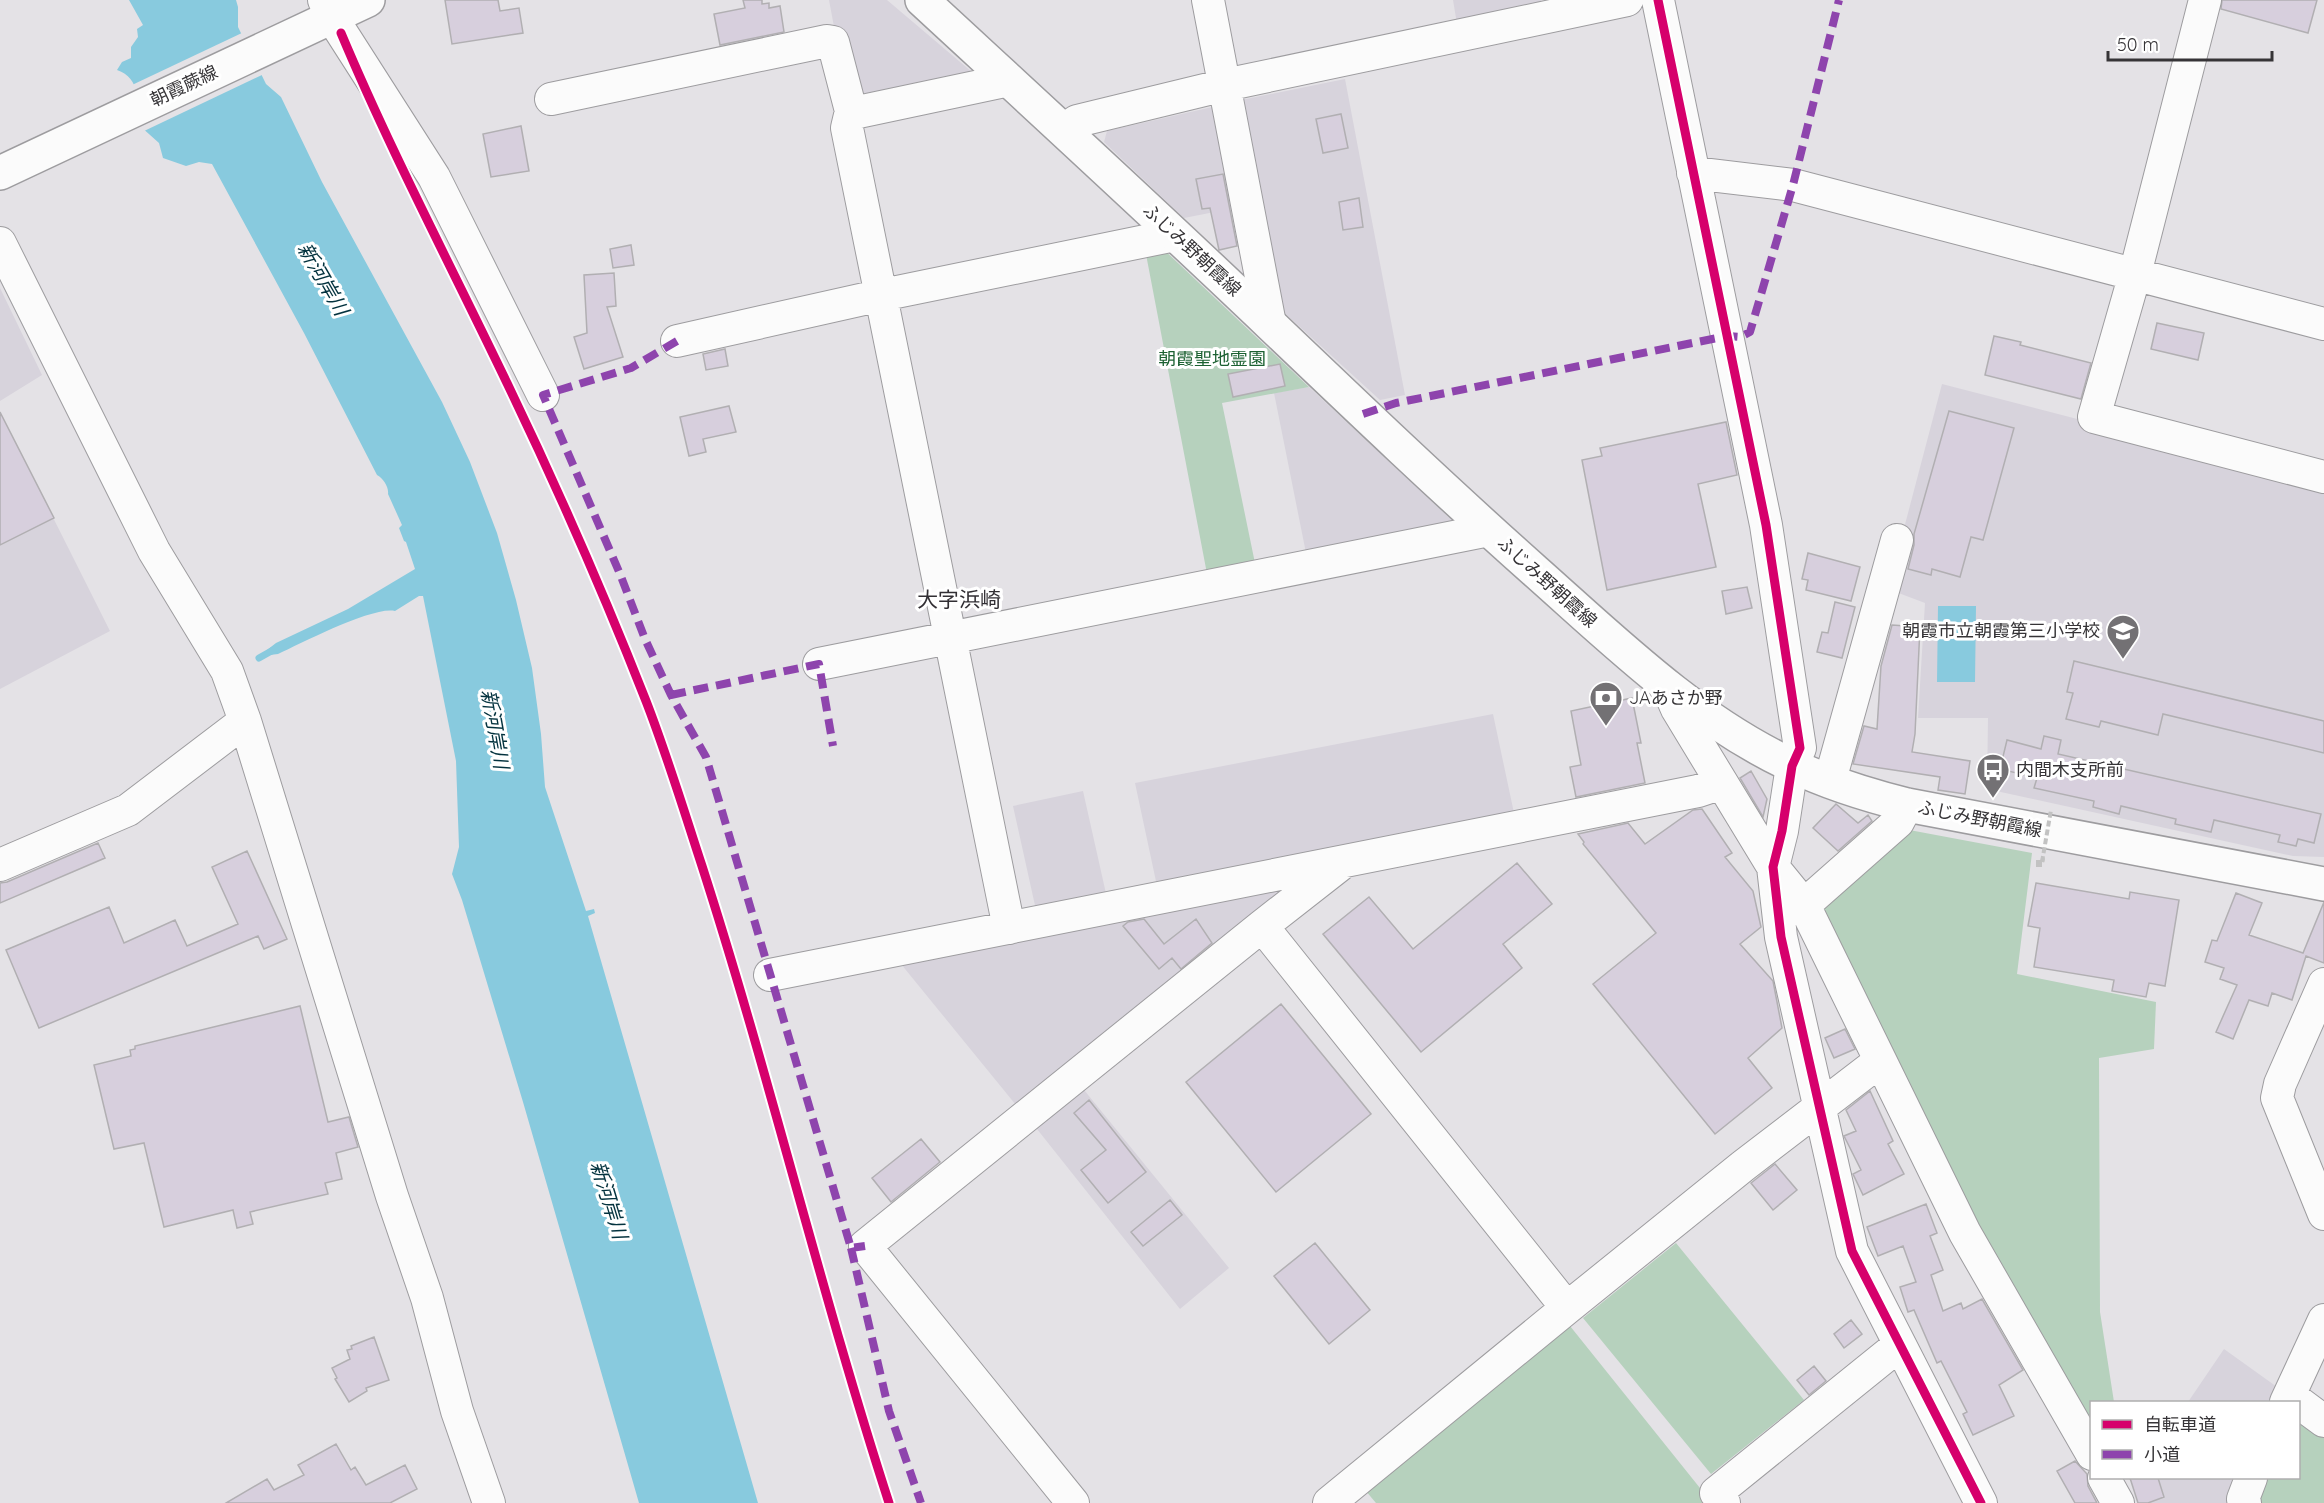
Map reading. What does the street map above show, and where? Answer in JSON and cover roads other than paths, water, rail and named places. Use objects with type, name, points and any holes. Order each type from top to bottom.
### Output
[{"type":"main road","name":"朝霞蕨線","points":[[0,173],[323,14],[368,0]]},
{"type":"main road","name":"ふじみ野朝霞線","points":[[922,0],[1064,130],[1363,414],[1489,530],[1667,686],[1726,729],[1792,766],[1826,780],[1906,805],[2324,884]]},
{"type":"street","points":[[1208,0],[1270,324]]},
{"type":"street","points":[[1064,130],[1077,121],[1225,85],[1627,0]]},
{"type":"street","points":[[1658,0],[1766,525],[1800,748],[1792,766],[1782,831],[1773,867],[1781,937],[1852,1251],[1898,1346],[1981,1503]]},
{"type":"street","points":[[2205,0],[2135,274],[2094,417],[2324,477]]},
{"type":"street","points":[[323,14],[434,177],[543,395]]},
{"type":"street","points":[[550,99],[827,40],[833,42],[851,111],[847,128],[1009,928]]},
{"type":"street","points":[[851,111],[858,112],[1009,80]]},
{"type":"street","points":[[1693,173],[1793,185],[2324,324]]},
{"type":"street","points":[[678,340],[882,295],[1175,235]]},
{"type":"street","points":[[0,243],[154,551],[227,671],[245,721],[392,1196],[427,1298],[457,1411],[489,1503]]},
{"type":"street","points":[[819,664],[1489,530]]},
{"type":"street","points":[[1826,780],[1834,766],[1897,540]]},
{"type":"street","points":[[1667,686],[1677,709],[1773,867],[1804,905],[1965,1233],[2090,1452]]},
{"type":"street","points":[[0,865],[128,810],[245,721]]},
{"type":"street","points":[[770,975],[1698,791],[1722,783]]},
{"type":"street","points":[[1804,905],[1898,822],[1906,805]]},
{"type":"street","points":[[1073,1503],[865,1246],[1346,861]]},
{"type":"street","points":[[1262,926],[1567,1308]]},
{"type":"street","points":[[2324,984],[2280,1084],[2277,1098],[2324,1214]]},
{"type":"street","points":[[1329,1503],[1743,1166],[1880,1061]]},
{"type":"street","points":[[2288,1399],[2324,1320]]},
{"type":"street","points":[[1724,1503],[1716,1493],[1898,1346]]},
{"type":"street","points":[[2300,1406],[2324,1421]]},
{"type":"street","points":[[2105,1479],[2118,1503]]},
{"type":"street","points":[[2245,1503],[2243,1499],[2251,1479]]},
{"type":"water","name":"新河岸川","points":[[129,0],[236,0],[238,27],[266,84],[281,97],[322,182],[442,402],[470,462],[497,533],[532,668],[545,787],[586,911],[594,909],[595,913],[588,916],[758,1503],[639,1503],[523,1102],[462,900],[452,874],[459,847],[456,761],[423,596],[419,596],[395,611],[371,614],[278,654],[270,655],[267,650],[276,643],[348,609],[415,569],[399,528],[402,525],[388,494],[387,486],[377,475],[304,333],[212,164],[199,162],[186,166],[163,158],[159,143],[140,126],[137,93],[134,85],[125,74],[117,70],[122,62],[131,58],[131,47],[138,37],[137,29],[143,25]]},
{"type":"water","points":[[1938,606],[1976,606],[1975,682],[1937,682]]},
{"type":"waterway","points":[[259,658],[275,649]]},
{"type":"place","name":"朝霞市立朝霞第三小学校","points":[[2123,660]]},
{"type":"place","name":"JAあさか野","points":[[1606,727]]},
{"type":"place","name":"内間木支所前","points":[[1993,799]]},
{"type":"district","name":"大字浜崎","points":[[959,600]]},
{"type":"park label","name":"朝霞聖地霊園","points":[[1212,359]]}]
